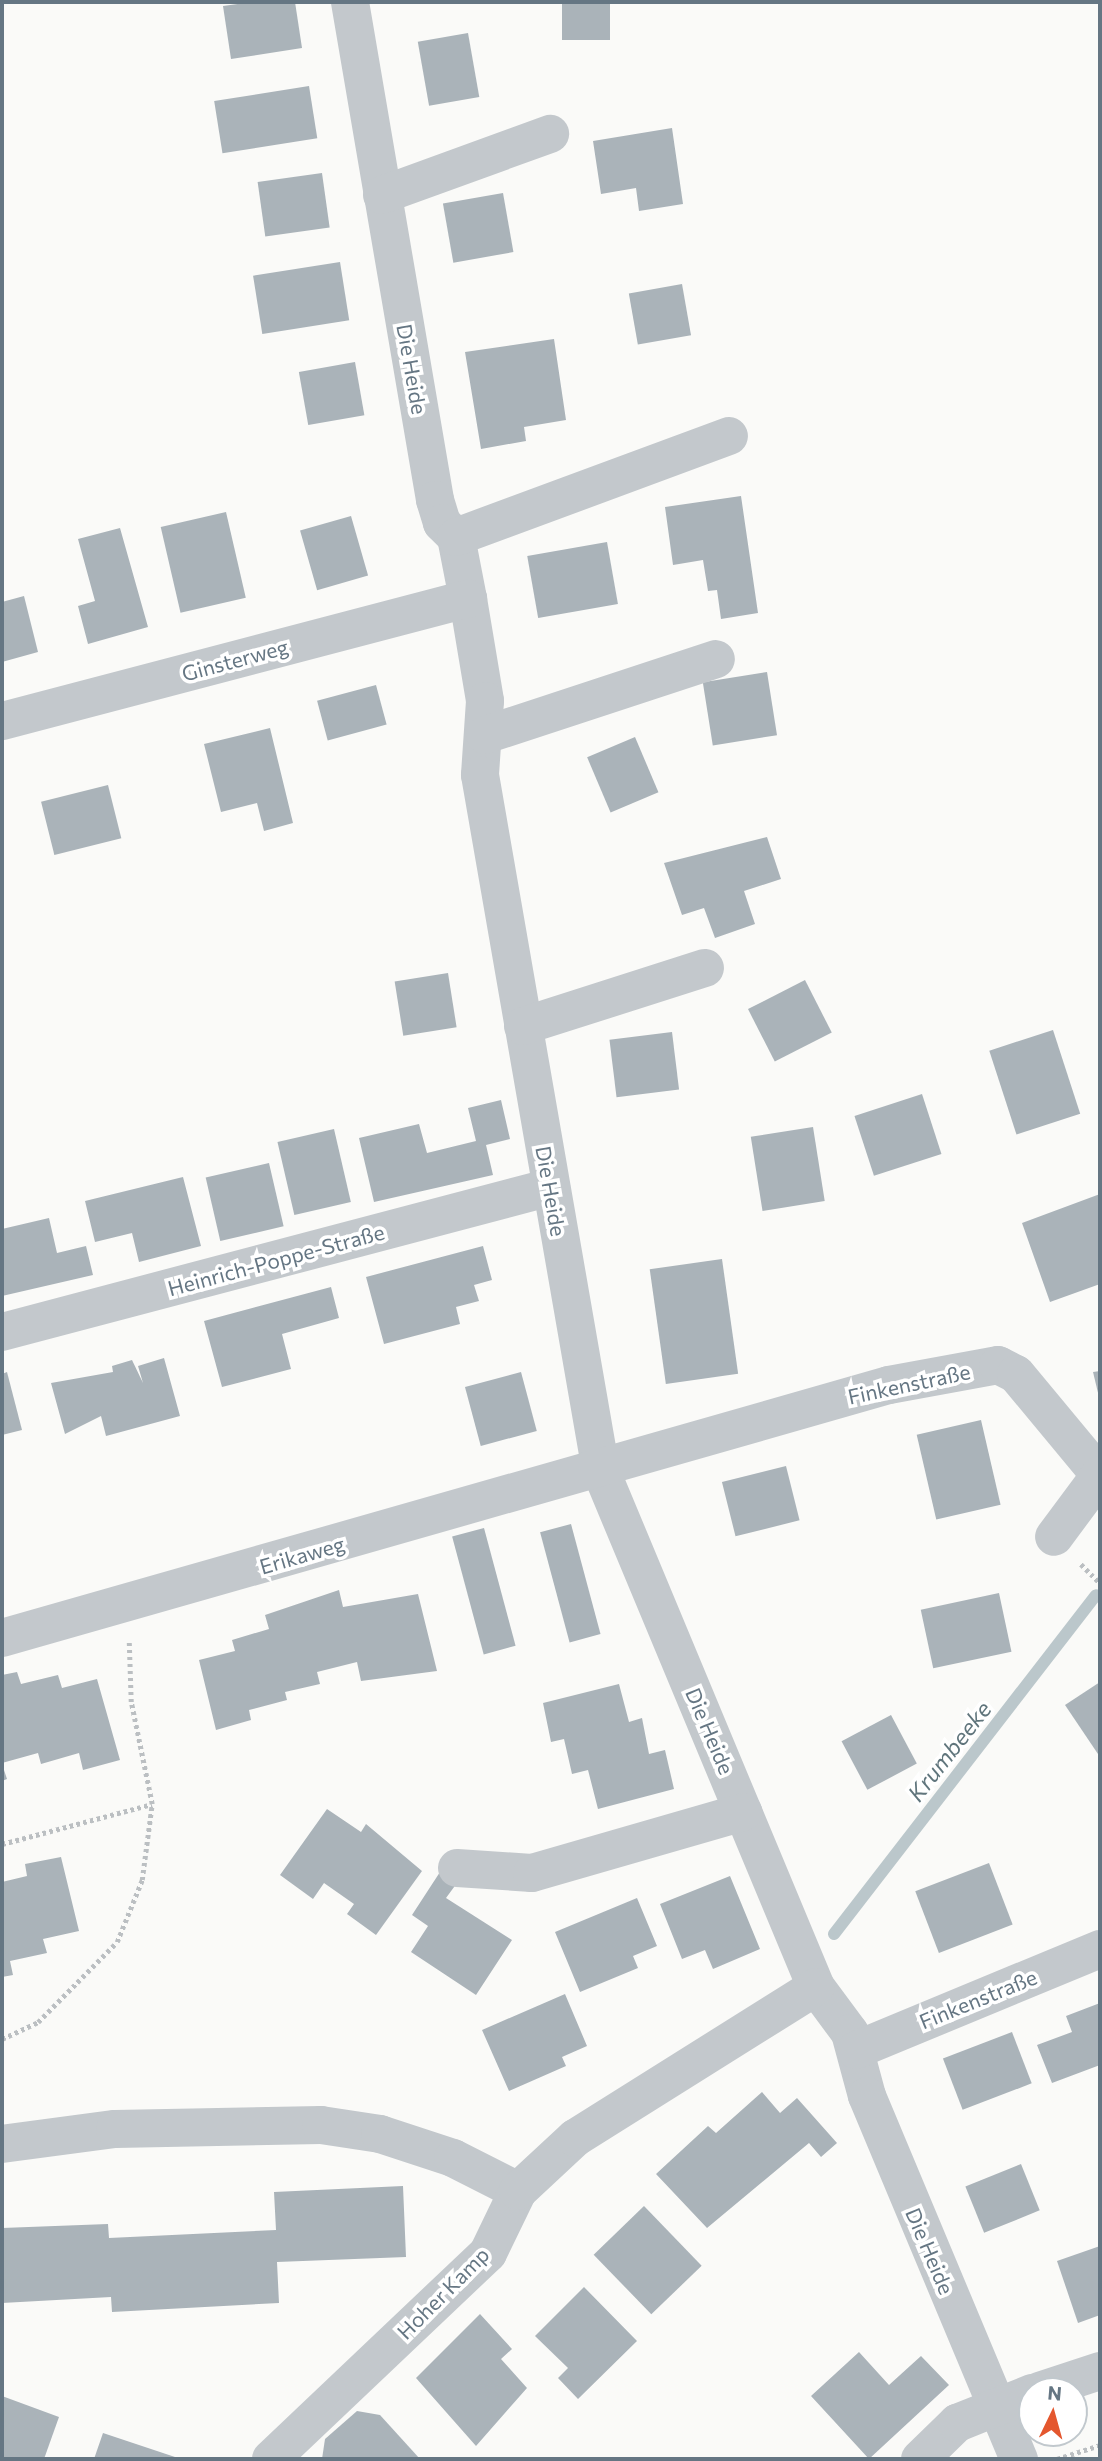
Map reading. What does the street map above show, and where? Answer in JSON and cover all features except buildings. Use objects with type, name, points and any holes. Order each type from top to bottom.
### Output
[{"type":"street","name":"Die Heide","points":[[350,2],[435,500],[442,523],[456,537],[468,598],[485,735],[480,775],[601,1471],[816,1987],[856,2050],[867,2096],[1019,2459]]},
{"type":"street","points":[[382,195],[550,134]]},
{"type":"street","points":[[456,537],[729,436]]},
{"type":"street","name":"Ginsterweg","points":[[2,721],[468,598]]},
{"type":"street","points":[[485,735],[716,659]]},
{"type":"street","points":[[523,1026],[705,968]]},
{"type":"street","name":"Heinrich-Poppe-Straße","points":[[2,1332],[551,1187]]},
{"type":"street","name":"Finkenstraße","points":[[601,1471],[876,1388],[998,1365],[1016,1374],[1100,1475],[1054,1537]]},
{"type":"street","name":"Erikaweg","points":[[2,1638],[601,1471]]},
{"type":"street","points":[[457,1868],[532,1873],[743,1812]]},
{"type":"street","name":"Finkenstraße","points":[[856,2050],[1100,1949]]},
{"type":"street","name":"Hoher Kamp","points":[[271,2459],[488,2253],[518,2191],[575,2138],[816,1987]]},
{"type":"street","points":[[2,2144],[115,2129],[321,2125],[380,2134],[453,2158],[518,2191]]},
{"type":"street","points":[[1082,2377],[1100,2371]]},
{"type":"street","points":[[920,2459],[957,2423],[1018,2398]]},
{"type":"path","points":[[2,2039],[38,2022],[117,1942],[142,1880],[152,1804],[131,1702],[129,1604]]},
{"type":"path","points":[[2,1844],[152,1804]]},
{"type":"path","points":[[1056,2459],[1100,2445]]},
{"type":"waterway","name":"Krumbeeke","points":[[834,1934],[1096,1595]]}]
